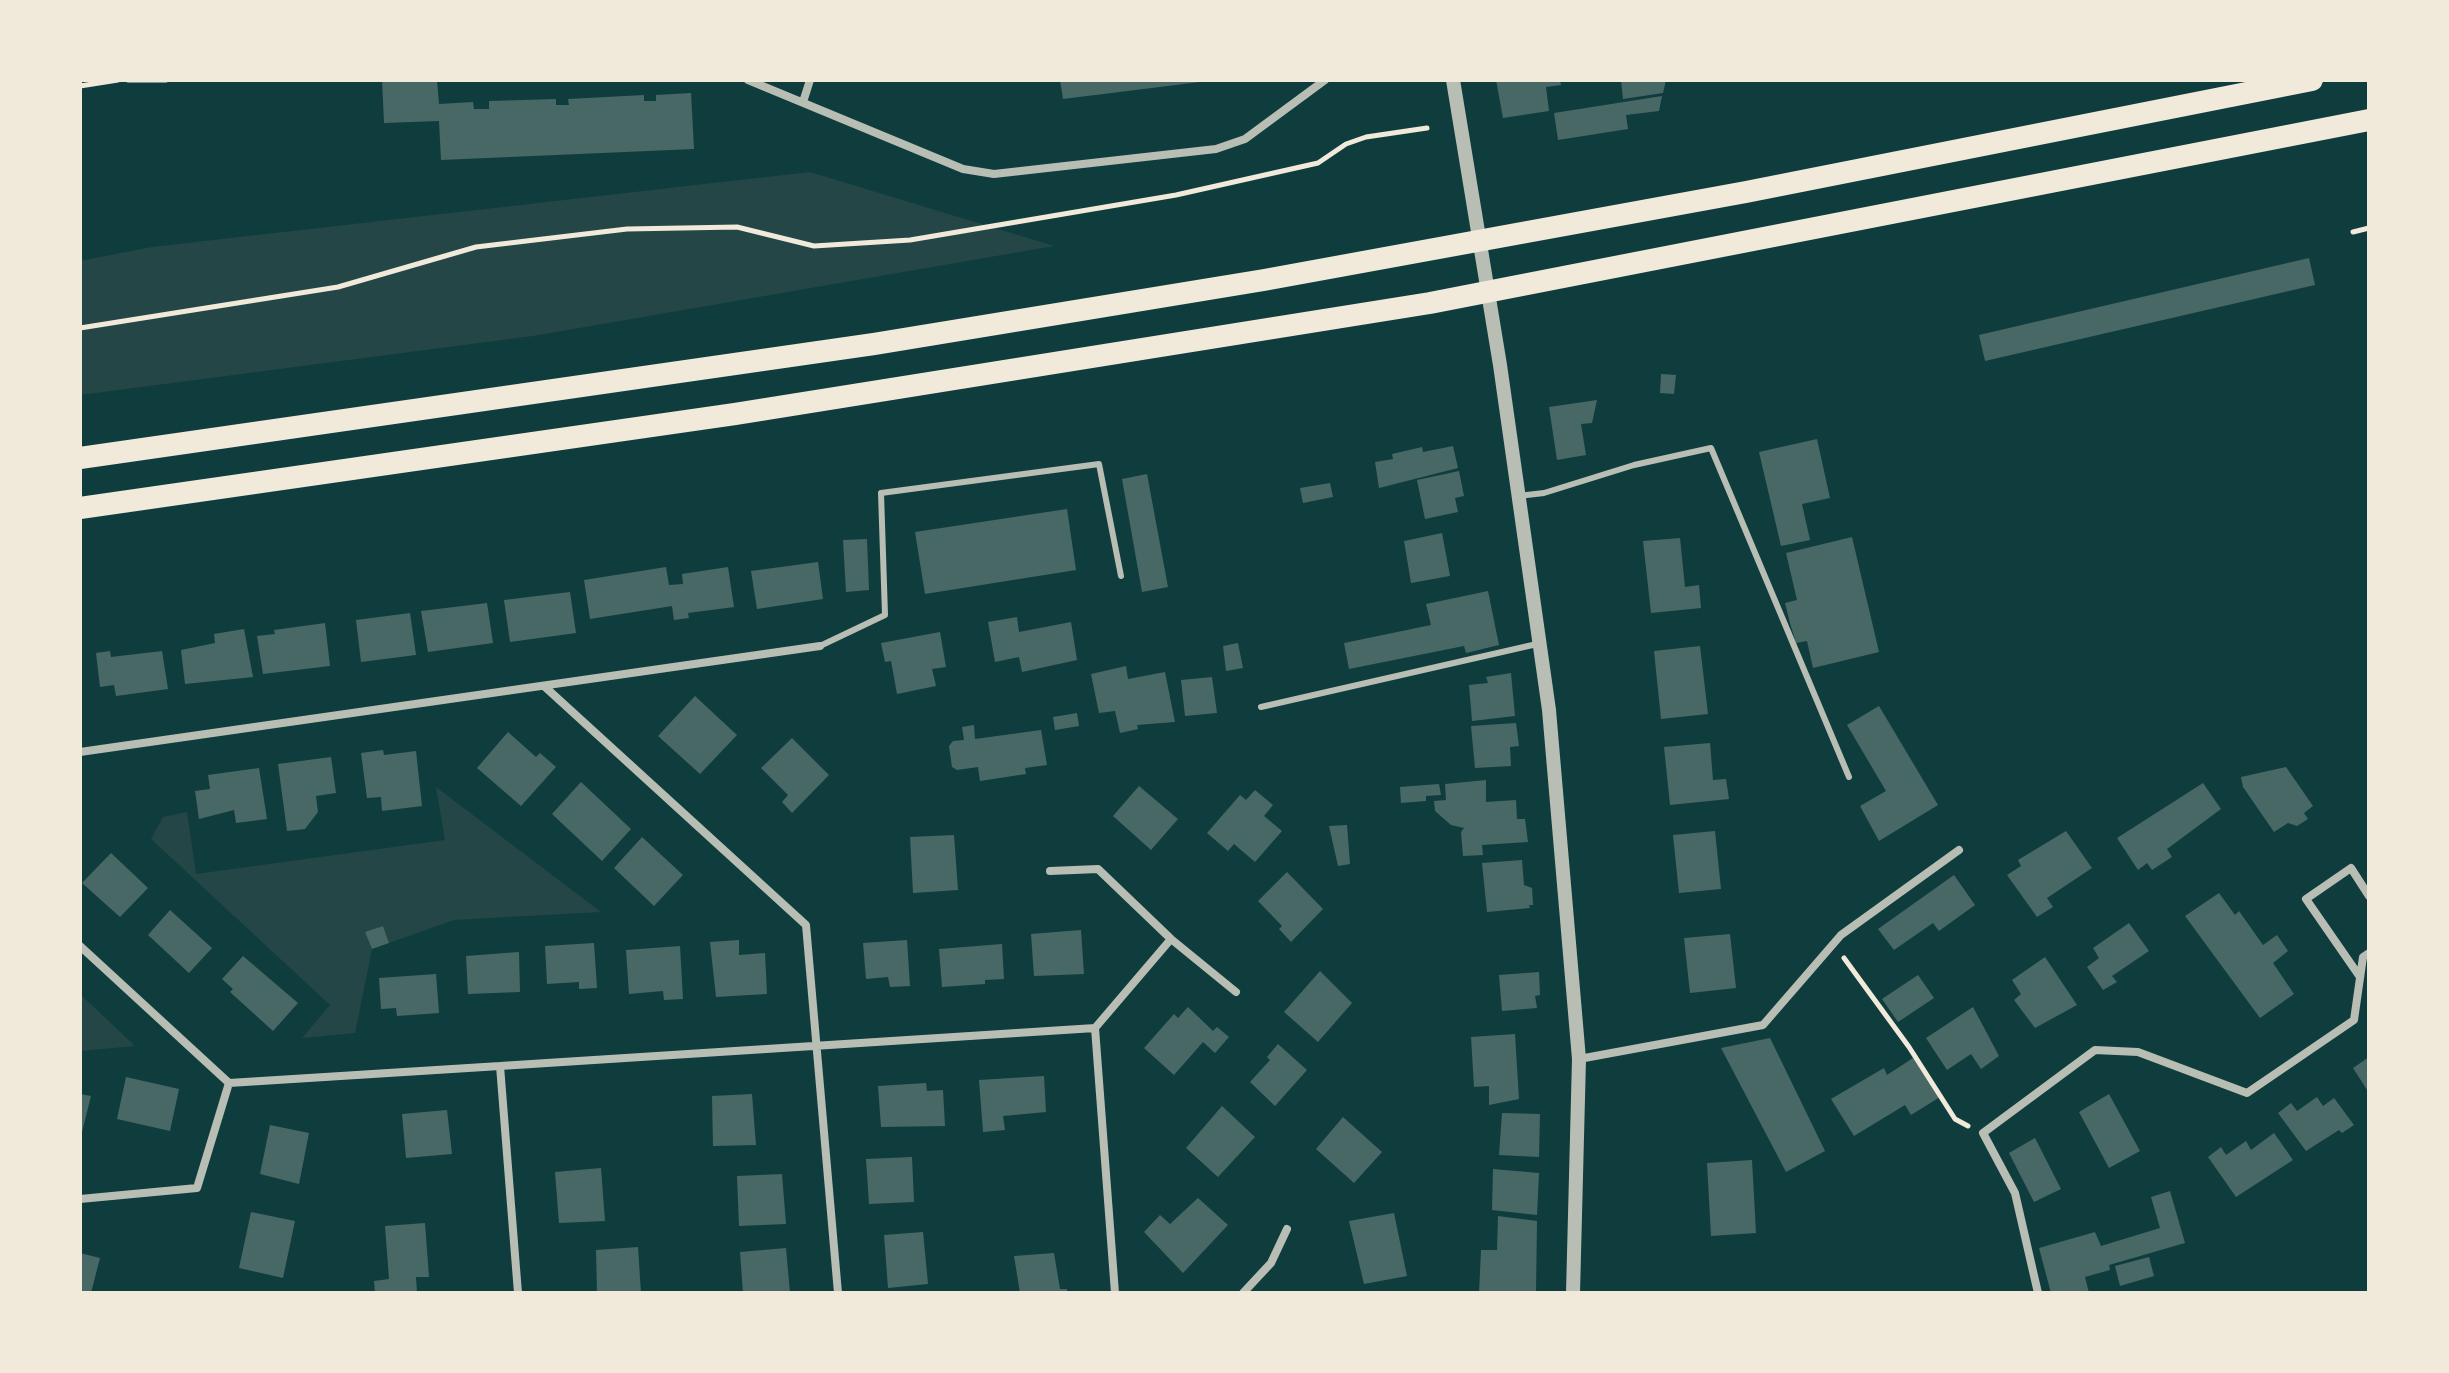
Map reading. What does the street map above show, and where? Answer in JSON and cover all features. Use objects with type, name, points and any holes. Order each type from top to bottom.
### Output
[{"type":"highway","points":[[80,458],[874,344],[1264,280],[1541,231],[2312,80]]},
{"type":"highway","points":[[80,508],[735,414],[1430,303],[2369,120]]},
{"type":"street","points":[[748,80],[963,169],[994,174],[1216,149],[1245,139],[1325,80]]},
{"type":"street","points":[[803,102],[810,80]]},
{"type":"street","points":[[1453,80],[1500,365],[1541,643],[1579,1059],[1573,1293]]},
{"type":"street","points":[[80,752],[820,646]]},
{"type":"street","points":[[544,686],[806,925],[838,1293]]},
{"type":"street","points":[[1579,1059],[1763,1025],[1833,943],[1959,850]]},
{"type":"street","points":[[2360,977],[2306,899],[2351,868],[2369,896]]},
{"type":"street","points":[[1050,871],[1098,869],[1171,939],[1236,992]]},
{"type":"street","points":[[1115,1293],[1095,1028],[1171,939]]},
{"type":"street","points":[[80,946],[229,1083],[1095,1028]]},
{"type":"street","points":[[2038,1293],[2015,1193],[1983,1133],[2095,1050],[2138,1052],[2247,1093],[2354,1020],[2363,957],[2369,953]]},
{"type":"street","points":[[500,1066],[518,1293]]},
{"type":"street","points":[[80,1199],[197,1188],[229,1083]]},
{"type":"street","points":[[1243,1293],[1271,1263],[1287,1229]]},
{"type":"lane","points":[[1518,496],[1544,493],[1634,465],[1711,448],[1849,777]]},
{"type":"lane","points":[[820,646],[885,615],[881,493],[1099,464],[1121,576]]},
{"type":"lane","points":[[1261,707],[1541,643]]},
{"type":"path","points":[[80,86],[118,80]]},
{"type":"path","points":[[128,80],[166,80]]},
{"type":"path","points":[[80,328],[338,287],[476,247],[627,229],[737,227],[814,246],[910,240],[1176,195],[1318,163],[1346,144],[1366,137],[1427,128]]},
{"type":"path","points":[[2353,232],[2369,228]]},
{"type":"path","points":[[1833,943],[1909,1047],[1955,1119],[1983,1133]]},
{"type":"shaded area","points":[[810,172],[1054,246],[533,336],[80,395],[80,261],[152,247]]},
{"type":"shaded area","points":[[436,787],[601,912],[454,920],[389,943],[383,926],[366,932],[372,949],[355,1033],[302,1038],[330,1005],[151,839],[163,817],[187,812],[196,874],[445,840]]},
{"type":"shaded area","points":[[80,994],[135,1046],[80,1051]]},
{"type":"building","points":[[382,80],[437,80],[439,104],[473,102],[474,109],[489,109],[489,101],[556,99],[556,105],[569,105],[568,99],[644,95],[644,101],[656,101],[656,95],[691,93],[694,149],[441,160],[439,121],[384,123]]},
{"type":"building","points":[[1060,80],[1200,80],[1200,82],[1063,99]]},
{"type":"building","points":[[1496,80],[1560,80],[1561,85],[1546,87],[1549,111],[1503,118]]},
{"type":"building","points":[[1621,80],[1666,80],[1663,93],[1623,99]]},
{"type":"building","points":[[1662,96],[1659,111],[1626,115],[1628,129],[1558,140],[1554,113]]},
{"type":"building","points":[[2309,258],[2315,285],[1985,361],[1979,335]]},
{"type":"building","points":[[1661,374],[1676,375],[1674,394],[1660,393]]},
{"type":"building","points":[[1597,400],[1592,423],[1581,424],[1586,455],[1557,460],[1549,407]]},
{"type":"building","points":[[1817,439],[1830,498],[1802,504],[1810,540],[1781,546],[1759,452]]},
{"type":"building","points":[[1453,446],[1458,468],[1379,488],[1375,462],[1393,459],[1392,454],[1422,447],[1423,452]]},
{"type":"building","points":[[1459,471],[1464,496],[1455,498],[1458,512],[1425,519],[1417,480]]},
{"type":"building","points":[[1147,474],[1168,587],[1142,592],[1122,479]]},
{"type":"building","points":[[1330,483],[1333,497],[1303,503],[1300,488]]},
{"type":"building","points":[[1067,509],[1076,570],[925,594],[915,532]]},
{"type":"building","points":[[1442,533],[1450,576],[1411,583],[1404,541]]},
{"type":"building","points":[[1852,537],[1879,652],[1813,668],[1807,641],[1796,643],[1785,603],[1797,600],[1786,553]]},
{"type":"building","points":[[1680,538],[1685,587],[1699,585],[1701,608],[1651,613],[1643,541]]},
{"type":"building","points":[[867,539],[869,590],[846,592],[843,540]]},
{"type":"building","points":[[818,562],[823,599],[757,609],[751,571]]},
{"type":"building","points":[[666,567],[669,585],[683,584],[682,574],[728,567],[734,607],[688,613],[689,618],[674,620],[672,606],[590,619],[584,580]]},
{"type":"building","points":[[1488,591],[1499,645],[1466,653],[1464,646],[1349,669],[1344,643],[1431,625],[1426,604]]},
{"type":"building","points":[[570,592],[576,633],[510,642],[504,600]]},
{"type":"building","points":[[487,603],[493,643],[428,652],[421,611]]},
{"type":"building","points":[[410,613],[416,655],[361,662],[356,620]]},
{"type":"building","points":[[1017,617],[1019,632],[1071,622],[1077,660],[1022,672],[1019,657],[995,662],[988,622]]},
{"type":"building","points":[[325,623],[330,666],[263,674],[257,636],[275,634],[274,630]]},
{"type":"building","points":[[244,629],[253,677],[185,684],[181,650],[215,643],[214,634]]},
{"type":"building","points":[[940,632],[946,667],[932,669],[936,686],[897,694],[891,661],[885,662],[881,643]]},
{"type":"building","points":[[1238,643],[1243,668],[1226,671],[1223,646]]},
{"type":"building","points":[[1700,646],[1708,714],[1661,719],[1654,651]]},
{"type":"building","points":[[110,651],[111,657],[162,651],[168,689],[116,696],[114,685],[100,687],[96,653]]},
{"type":"building","points":[[1126,666],[1128,679],[1165,672],[1175,722],[1137,725],[1138,729],[1120,733],[1115,711],[1099,713],[1091,674]]},
{"type":"building","points":[[1511,673],[1515,716],[1472,721],[1469,685],[1488,683],[1486,677]]},
{"type":"building","points":[[1212,677],[1217,713],[1185,716],[1181,680]]},
{"type":"building","points":[[695,696],[737,735],[700,774],[658,736]]},
{"type":"building","points":[[1879,706],[1938,805],[1879,841],[1860,806],[1886,791],[1847,725]]},
{"type":"building","points":[[1077,713],[1079,726],[1055,730],[1053,717]]},
{"type":"building","points":[[1516,723],[1519,746],[1510,747],[1511,766],[1475,768],[1471,726]]},
{"type":"building","points":[[974,725],[975,739],[1041,730],[1047,765],[1025,768],[1026,774],[980,781],[978,767],[957,770],[952,767],[949,746],[953,741],[964,740],[962,727]]},
{"type":"building","points":[[508,732],[536,757],[540,753],[556,767],[521,806],[477,768]]},
{"type":"building","points":[[792,738],[829,775],[792,813],[782,802],[788,795],[761,768]]},
{"type":"building","points":[[1710,743],[1713,780],[1726,779],[1729,799],[1670,805],[1664,747]]},
{"type":"building","points":[[383,750],[384,755],[416,751],[422,806],[382,811],[381,797],[367,798],[361,753]]},
{"type":"building","points":[[331,757],[336,793],[316,796],[318,812],[305,829],[287,831],[278,764]]},
{"type":"building","points":[[2286,767],[2313,806],[2304,813],[2308,819],[2297,826],[2288,823],[2274,832],[2243,787],[2241,777]]},
{"type":"building","points":[[259,768],[267,819],[236,823],[234,810],[199,819],[195,791],[210,789],[208,775]]},
{"type":"building","points":[[1486,780],[1486,802],[1516,800],[1517,819],[1525,819],[1528,842],[1482,845],[1483,855],[1463,856],[1461,832],[1464,828],[1451,825],[1435,811],[1434,801],[1446,800],[1445,784]]},
{"type":"building","points":[[581,782],[631,829],[602,861],[552,814]]},
{"type":"building","points":[[2203,783],[2221,809],[2167,849],[2172,857],[2152,870],[2147,863],[2138,870],[2117,838]]},
{"type":"building","points":[[1439,784],[1441,795],[1426,796],[1426,801],[1401,803],[1400,787]]},
{"type":"building","points":[[1139,786],[1178,819],[1151,850],[1113,816]]},
{"type":"building","points":[[1255,790],[1273,805],[1264,816],[1282,831],[1255,862],[1234,844],[1228,851],[1207,833],[1240,795],[1246,800]]},
{"type":"building","points":[[1347,825],[1350,864],[1338,866],[1329,826]]},
{"type":"building","points":[[1715,831],[1721,889],[1679,893],[1673,835]]},
{"type":"building","points":[[2066,831],[2092,868],[2047,898],[2053,907],[2037,917],[2007,875],[2021,866],[2018,860]]},
{"type":"building","points":[[954,835],[958,890],[913,893],[910,837]]},
{"type":"building","points":[[642,837],[683,875],[654,906],[614,868]]},
{"type":"building","points":[[111,853],[148,888],[120,917],[82,883]]},
{"type":"building","points":[[1522,860],[1524,885],[1532,888],[1533,905],[1529,905],[1530,908],[1487,912],[1482,863]]},
{"type":"building","points":[[1287,872],[1323,909],[1291,942],[1279,929],[1282,926],[1258,901]]},
{"type":"building","points":[[1954,875],[1975,905],[1939,931],[1933,923],[1894,950],[1878,929]]},
{"type":"building","points":[[2219,893],[2235,915],[2239,911],[2263,945],[2277,935],[2288,951],[2273,963],[2294,994],[2260,1018],[2185,916]]},
{"type":"building","points":[[170,910],[212,948],[189,973],[148,935]]},
{"type":"building","points":[[2129,923],[2149,951],[2112,976],[2117,982],[2103,990],[2087,967],[2099,958],[2093,948]]},
{"type":"building","points":[[383,926],[389,943],[372,949],[365,932]]},
{"type":"building","points":[[1081,930],[1084,974],[1034,976],[1031,934]]},
{"type":"building","points":[[1730,934],[1736,988],[1690,993],[1684,938]]},
{"type":"building","points":[[739,940],[739,955],[765,953],[767,994],[716,997],[710,942]]},
{"type":"building","points":[[907,940],[910,986],[890,987],[888,977],[866,979],[863,943]]},
{"type":"building","points":[[594,943],[597,988],[579,989],[579,982],[547,984],[545,946]]},
{"type":"building","points":[[1002,944],[1004,979],[985,980],[985,984],[942,987],[939,949]]},
{"type":"building","points":[[680,946],[683,999],[664,1000],[663,991],[629,994],[626,950]]},
{"type":"building","points":[[519,952],[520,992],[468,994],[466,956]]},
{"type":"building","points":[[243,956],[298,1003],[273,1031],[230,992],[233,989],[222,979]]},
{"type":"building","points":[[2045,957],[2077,1005],[2035,1028],[2014,1000],[2021,994],[2012,980]]},
{"type":"building","points":[[1320,971],[1352,1003],[1318,1042],[1284,1012]]},
{"type":"building","points":[[1539,972],[1540,995],[1535,996],[1537,1008],[1502,1011],[1499,975]]},
{"type":"building","points":[[436,974],[439,1013],[397,1016],[396,1008],[381,1009],[379,978]]},
{"type":"building","points":[[1918,975],[1934,998],[1898,1022],[1882,999]]},
{"type":"building","points":[[1188,1007],[1213,1031],[1217,1027],[1229,1037],[1215,1053],[1203,1042],[1174,1075],[1144,1048],[1174,1014],[1178,1018]]},
{"type":"building","points":[[1973,1007],[1999,1056],[1981,1069],[1971,1054],[1947,1070],[1926,1038]]},
{"type":"building","points":[[1515,1034],[1519,1099],[1489,1105],[1489,1086],[1474,1087],[1471,1037]]},
{"type":"building","points":[[1770,1038],[1825,1151],[1786,1172],[1721,1048]]},
{"type":"building","points":[[1278,1044],[1307,1070],[1275,1106],[1250,1082],[1270,1060],[1267,1057]]},
{"type":"building","points":[[2369,1057],[2369,1093],[2353,1068]]},
{"type":"building","points":[[1913,1058],[1940,1097],[1911,1115],[1905,1105],[1854,1136],[1831,1099],[1884,1068],[1887,1075]]},
{"type":"building","points":[[1044,1076],[1046,1112],[1003,1116],[1005,1130],[983,1132],[979,1080]]},
{"type":"building","points":[[126,1077],[179,1089],[170,1131],[117,1119]]},
{"type":"building","points":[[926,1083],[927,1091],[943,1090],[945,1126],[881,1127],[878,1086]]},
{"type":"building","points":[[80,1094],[91,1096],[81,1136],[80,1136]]},
{"type":"building","points":[[752,1094],[756,1145],[713,1146],[712,1096]]},
{"type":"building","points":[[2109,1094],[2140,1151],[2109,1168],[2079,1112]]},
{"type":"building","points":[[2317,1097],[2323,1106],[2334,1098],[2354,1125],[2342,1133],[2339,1130],[2306,1151],[2278,1113],[2291,1103],[2297,1111]]},
{"type":"building","points":[[1222,1106],[1255,1137],[1218,1177],[1186,1148]]},
{"type":"building","points":[[447,1110],[452,1154],[406,1158],[402,1114]]},
{"type":"building","points":[[1502,1113],[1540,1114],[1539,1157],[1499,1155]]},
{"type":"building","points":[[1343,1117],[1382,1152],[1354,1183],[1316,1149]]},
{"type":"building","points":[[270,1125],[309,1133],[299,1184],[260,1174]]},
{"type":"building","points":[[2274,1133],[2293,1160],[2236,1197],[2208,1157],[2221,1147],[2226,1155],[2246,1141],[2251,1150]]},
{"type":"building","points":[[2035,1138],[2061,1189],[2034,1202],[2009,1153]]},
{"type":"building","points":[[912,1157],[914,1202],[869,1204],[866,1159]]},
{"type":"building","points":[[1752,1160],[1756,1233],[1711,1236],[1707,1163]]},
{"type":"building","points":[[601,1168],[605,1221],[559,1223],[555,1172]]},
{"type":"building","points":[[1493,1169],[1539,1173],[1537,1215],[1492,1210]]},
{"type":"building","points":[[782,1174],[786,1224],[739,1226],[737,1176]]},
{"type":"building","points":[[2170,1191],[2185,1243],[2109,1265],[2110,1270],[2085,1277],[2089,1293],[2051,1293],[2039,1248],[2095,1232],[2101,1246],[2160,1228],[2151,1197]]},
{"type":"building","points":[[1198,1198],[1228,1225],[1183,1273],[1144,1232],[1160,1215],[1170,1224]]},
{"type":"building","points":[[251,1212],[295,1221],[283,1278],[239,1268]]},
{"type":"building","points":[[1394,1213],[1407,1276],[1364,1284],[1349,1221]]},
{"type":"building","points":[[1498,1216],[1537,1221],[1536,1293],[1479,1293],[1481,1250],[1497,1250]]},
{"type":"building","points":[[425,1223],[429,1277],[416,1277],[417,1293],[375,1293],[374,1281],[389,1279],[385,1226]]},
{"type":"building","points":[[923,1232],[928,1284],[888,1288],[884,1235]]},
{"type":"building","points":[[638,1247],[641,1293],[597,1293],[596,1250]]},
{"type":"building","points":[[786,1248],[790,1293],[743,1293],[740,1252]]},
{"type":"building","points":[[80,1253],[100,1258],[91,1293],[80,1293]]},
{"type":"building","points":[[1054,1253],[1060,1289],[1067,1289],[1067,1293],[1020,1293],[1014,1256]]},
{"type":"building","points":[[2149,1257],[2154,1276],[2120,1286],[2115,1266]]}]
